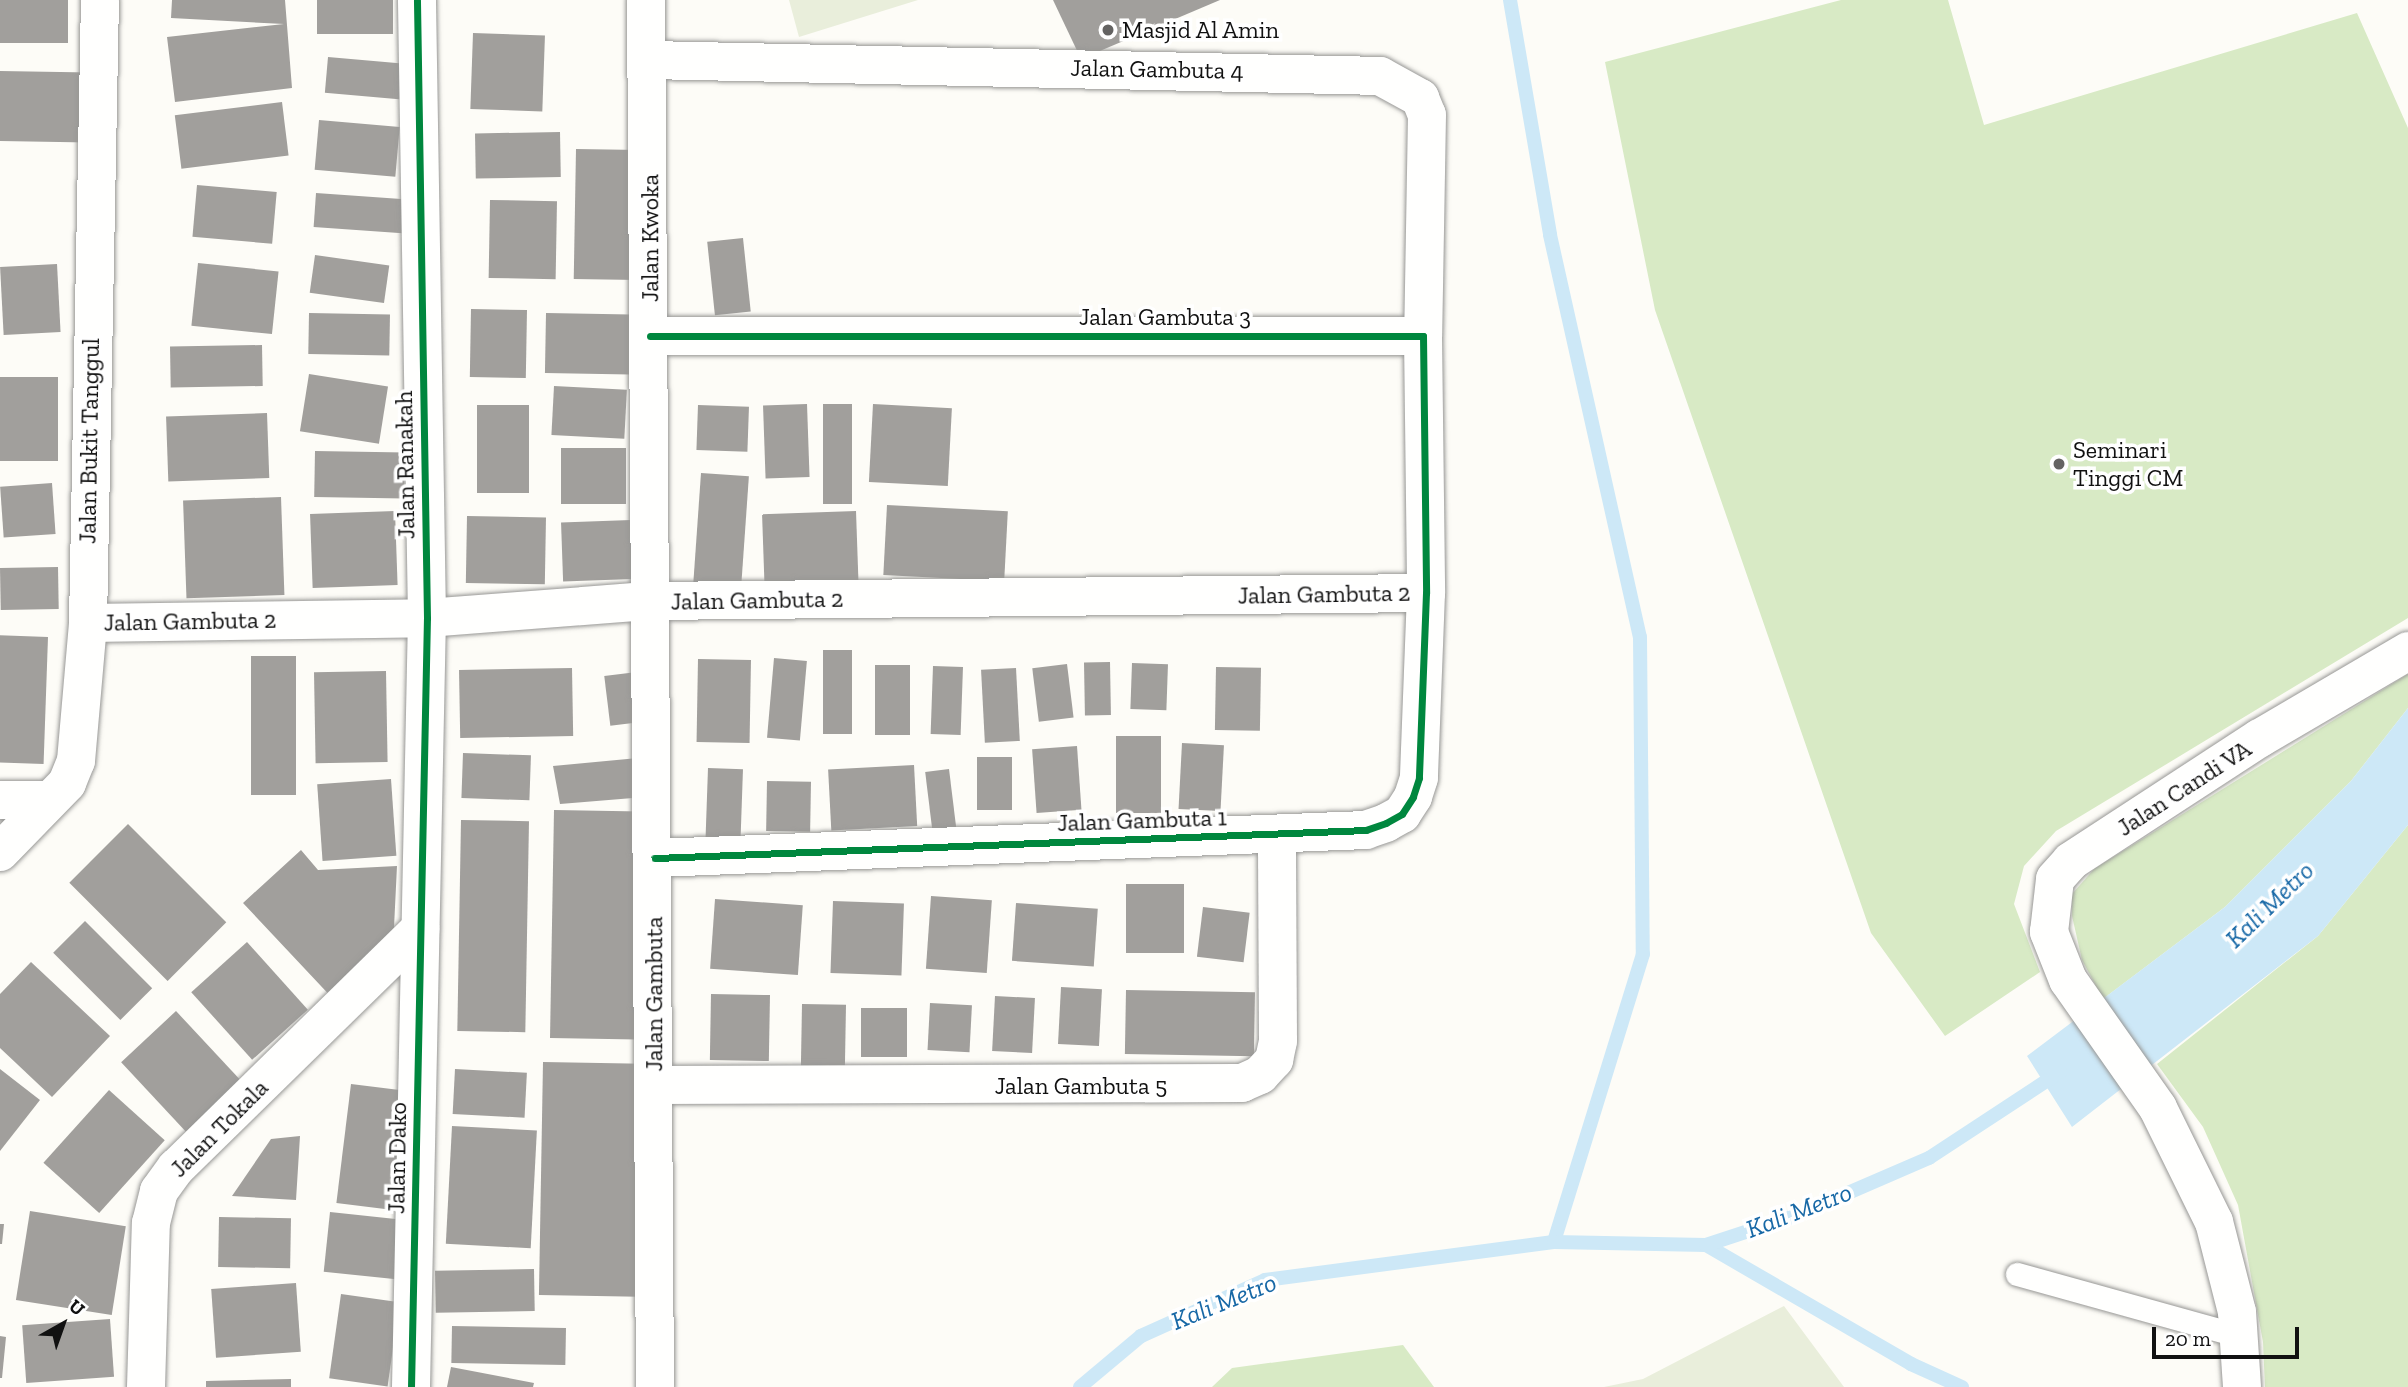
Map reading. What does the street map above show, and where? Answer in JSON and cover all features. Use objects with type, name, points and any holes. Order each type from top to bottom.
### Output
[{"type":"street","name":"Jalan Bukit Tanggul","points":[[0,852],[67,783],[76,761],[88,623],[100,0]]},
{"type":"street","name":"Jalan Ranakah","points":[[417,0],[427,618],[420,929]]},
{"type":"street","name":"Jalan Kwoka","points":[[646,0],[649,60],[650,601]]},
{"type":"street","name":"Jalan Gambuta 4","points":[[649,60],[1380,76],[1420,98],[1427,116],[1423,336]]},
{"type":"street","name":"Jalan Gambuta 3","points":[[650,337],[1423,336]]},
{"type":"street","points":[[1423,336],[1426,593]]},
{"type":"street","name":"Jalan Gambuta 2","points":[[88,623],[427,618],[650,601],[1426,593]]},
{"type":"street","name":"Jalan Gambuta 1","points":[[655,858],[1366,830],[1402,814],[1413,797],[1419,778],[1426,593]]},
{"type":"street","name":"Jalan Gambuta","points":[[650,601],[655,858],[655,1387]]},
{"type":"street","name":"Jalan Candi VA","points":[[2242,1387],[2240,1336],[2222,1245],[2207,1204],[2158,1108],[2068,980],[2049,932],[2055,879],[2071,861],[2260,738],[2408,650]]},
{"type":"street","points":[[0,800],[50,800]]},
{"type":"street","name":"Jalan Gambuta 5","points":[[654,1085],[1242,1083],[1260,1075],[1274,1060],[1278,1041],[1277,834]]},
{"type":"street","name":"Jalan Tokala","points":[[146,1387],[151,1223],[159,1191],[176,1168],[420,929]]},
{"type":"street","name":"Jalan Dako","points":[[411,1387],[420,929]]},
{"type":"lane","points":[[2017,1274],[2240,1336]]},
{"type":"green space","points":[[789,0],[918,0],[799,37]]},
{"type":"green space","name":"Seminari Tinggi CM","points":[[1841,0],[1948,0],[1984,125],[2357,13],[2408,128],[2408,618],[2056,831],[2024,866],[2014,904],[2040,972],[1945,1036],[1871,933],[1655,310],[1605,62]]},
{"type":"green space","points":[[2408,674],[2408,708],[2351,781],[2225,907],[2103,999],[2082,960],[2072,916],[2072,894],[2094,869]]},
{"type":"green space","points":[[2408,825],[2408,1387],[2265,1387],[2263,1342],[2238,1205],[2203,1127],[2157,1064],[2318,936]]},
{"type":"green space","points":[[1784,1306],[1844,1387],[1604,1387],[1643,1379]]},
{"type":"green space","points":[[1403,1345],[1434,1387],[1212,1387],[1232,1368]]},
{"type":"water","points":[[2408,708],[2408,825],[2318,936],[2072,1127],[2027,1056],[2225,907],[2351,781]]},
{"type":"building","points":[[0,0],[68,0],[68,43],[0,43]]},
{"type":"building","points":[[172,0],[285,0],[292,88],[175,102],[167,37],[284,24],[171,18]]},
{"type":"building","points":[[317,0],[393,0],[393,34],[317,34]]},
{"type":"building","name":"Masjid Al Amin","points":[[1053,0],[1220,0],[1081,59]]},
{"type":"building","points":[[473,33],[545,36],[542,111],[470,109]]},
{"type":"building","points":[[328,57],[408,64],[405,100],[325,93]]},
{"type":"building","points":[[0,71],[90,73],[89,143],[0,141]]},
{"type":"building","points":[[282,102],[289,156],[181,169],[175,115]]},
{"type":"building","points":[[319,120],[400,127],[395,177],[315,170]]},
{"type":"building","points":[[560,132],[561,177],[476,178],[475,133]]},
{"type":"building","points":[[576,149],[640,150],[638,280],[574,279]]},
{"type":"building","points":[[197,185],[277,192],[272,244],[192,237]]},
{"type":"building","points":[[316,193],[405,199],[402,233],[314,227]]},
{"type":"building","points":[[490,200],[557,201],[556,279],[489,278]]},
{"type":"building","points":[[743,238],[751,312],[715,315],[707,242]]},
{"type":"building","points":[[315,255],[389,265],[384,303],[310,293]]},
{"type":"building","points":[[198,263],[279,271],[272,334],[191,326]]},
{"type":"building","points":[[57,264],[61,332],[4,335],[0,267]]},
{"type":"building","points":[[471,309],[527,310],[526,378],[470,377]]},
{"type":"building","points":[[309,313],[390,314],[389,355],[308,354]]},
{"type":"building","points":[[546,313],[645,315],[644,375],[545,373]]},
{"type":"building","points":[[262,345],[263,386],[171,388],[170,347]]},
{"type":"building","points":[[309,374],[388,387],[379,444],[300,431]]},
{"type":"building","points":[[0,377],[58,377],[58,461],[0,461]]},
{"type":"building","points":[[554,386],[627,390],[624,439],[551,435]]},
{"type":"building","points":[[807,404],[810,477],[766,478],[763,406]]},
{"type":"building","points":[[823,404],[852,404],[852,504],[823,504]]},
{"type":"building","points":[[873,404],[952,408],[948,486],[869,482]]},
{"type":"building","points":[[477,405],[529,405],[529,493],[477,493]]},
{"type":"building","points":[[698,405],[749,407],[747,452],[696,450]]},
{"type":"building","points":[[267,413],[269,478],[168,481],[166,417]]},
{"type":"building","points":[[561,448],[626,448],[626,504],[561,504]]},
{"type":"building","points":[[315,451],[405,453],[404,499],[314,497]]},
{"type":"building","points":[[701,473],[749,476],[741,592],[693,589]]},
{"type":"building","points":[[52,483],[56,534],[4,538],[0,487]]},
{"type":"building","points":[[281,497],[284,595],[186,598],[183,500]]},
{"type":"building","points":[[887,505],[1008,511],[1004,581],[883,575]]},
{"type":"building","points":[[395,511],[398,585],[313,588],[310,514]]},
{"type":"building","points":[[856,511],[858,582],[765,585],[762,514]]},
{"type":"building","points":[[467,516],[546,517],[545,584],[466,583]]},
{"type":"building","points":[[631,520],[633,579],[563,581],[561,522]]},
{"type":"building","points":[[58,567],[59,609],[1,610],[0,568]]},
{"type":"building","points":[[0,635],[48,637],[44,764],[0,762]]},
{"type":"building","points":[[823,650],[852,650],[852,734],[823,734]]},
{"type":"building","points":[[251,656],[296,656],[296,795],[251,795]]},
{"type":"building","points":[[774,658],[807,661],[800,741],[767,738]]},
{"type":"building","points":[[698,659],[751,660],[750,743],[697,742]]},
{"type":"building","points":[[1084,662],[1110,662],[1111,715],[1085,715]]},
{"type":"building","points":[[1132,663],[1168,664],[1166,710],[1130,709]]},
{"type":"building","points":[[1067,664],[1074,718],[1039,722],[1032,668]]},
{"type":"building","points":[[875,665],[910,665],[910,735],[875,735]]},
{"type":"building","points":[[933,666],[963,667],[961,735],[931,734]]},
{"type":"building","points":[[1216,667],[1261,668],[1260,731],[1215,730]]},
{"type":"building","points":[[572,668],[573,736],[460,738],[459,670]]},
{"type":"building","points":[[1016,668],[1020,741],[985,743],[981,670]]},
{"type":"building","points":[[386,671],[388,762],[316,763],[314,672]]},
{"type":"building","points":[[637,672],[643,722],[610,726],[604,676]]},
{"type":"building","points":[[1116,736],[1161,736],[1161,813],[1116,813]]},
{"type":"building","points":[[1182,743],[1224,745],[1220,811],[1179,809]]},
{"type":"building","points":[[1077,746],[1081,810],[1037,813],[1032,749]]},
{"type":"building","points":[[463,753],[531,755],[529,800],[461,798]]},
{"type":"building","points":[[977,757],[1012,757],[1012,810],[977,810]]},
{"type":"building","points":[[638,758],[633,798],[560,804],[553,766]]},
{"type":"building","points":[[914,765],[917,826],[831,830],[828,770]]},
{"type":"building","points":[[708,768],[743,769],[740,849],[705,848]]},
{"type":"building","points":[[949,769],[956,830],[933,832],[925,772]]},
{"type":"building","points":[[391,779],[396,856],[323,861],[317,784]]},
{"type":"building","points":[[767,781],[811,782],[810,832],[766,831]]},
{"type":"building","points":[[554,810],[641,812],[637,1039],[550,1038]]},
{"type":"building","points":[[461,820],[529,821],[525,1032],[457,1031]]},
{"type":"building","points":[[128,824],[226,922],[168,981],[69,883]]},
{"type":"building","points":[[301,850],[318,870],[397,866],[393,948],[336,1002],[243,903]]},
{"type":"building","points":[[1126,884],[1184,884],[1184,953],[1126,953]]},
{"type":"building","points":[[931,896],[992,900],[987,973],[926,969]]},
{"type":"building","points":[[715,899],[803,905],[798,975],[710,969]]},
{"type":"building","points":[[833,901],[904,903],[901,975],[830,973]]},
{"type":"building","points":[[1016,903],[1098,909],[1094,967],[1012,961]]},
{"type":"building","points":[[1203,907],[1250,913],[1244,962],[1197,957]]},
{"type":"building","points":[[85,921],[152,988],[120,1020],[53,953]]},
{"type":"building","points":[[247,942],[308,1010],[252,1060],[191,992]]},
{"type":"building","points":[[31,962],[110,1036],[52,1097],[0,1048],[0,994]]},
{"type":"building","points":[[1061,987],[1102,989],[1099,1046],[1058,1044]]},
{"type":"building","points":[[1126,990],[1255,992],[1254,1056],[1125,1054]]},
{"type":"building","points":[[711,994],[770,995],[769,1061],[710,1060]]},
{"type":"building","points":[[995,996],[1035,998],[1032,1053],[992,1051]]},
{"type":"building","points":[[930,1003],[972,1005],[969,1052],[928,1050]]},
{"type":"building","points":[[802,1004],[846,1005],[845,1070],[801,1069]]},
{"type":"building","points":[[861,1008],[907,1008],[907,1057],[861,1057]]},
{"type":"building","points":[[176,1011],[241,1080],[186,1132],[121,1062]]},
{"type":"building","points":[[543,1062],[643,1064],[639,1297],[539,1295]]},
{"type":"building","points":[[0,1069],[40,1100],[0,1151]]},
{"type":"building","points":[[455,1069],[527,1073],[525,1118],[453,1114]]},
{"type":"building","points":[[351,1084],[406,1091],[391,1210],[336,1203]]},
{"type":"building","points":[[109,1090],[165,1140],[99,1213],[43,1163]]},
{"type":"building","points":[[452,1126],[537,1130],[531,1248],[446,1244]]},
{"type":"building","points":[[300,1136],[296,1200],[232,1196],[271,1139]]},
{"type":"building","points":[[30,1211],[126,1226],[112,1315],[16,1300]]},
{"type":"building","points":[[330,1212],[403,1220],[396,1279],[324,1272]]},
{"type":"building","points":[[219,1217],[291,1218],[290,1268],[218,1267]]},
{"type":"building","points":[[0,1224],[4,1224],[2,1244],[0,1244]]},
{"type":"building","points":[[534,1269],[535,1311],[436,1313],[435,1271]]},
{"type":"building","points":[[296,1283],[301,1352],[216,1358],[211,1289]]},
{"type":"building","points":[[341,1294],[399,1302],[388,1386],[329,1378]]},
{"type":"building","points":[[110,1319],[114,1377],[26,1383],[22,1325]]},
{"type":"building","points":[[452,1326],[566,1328],[565,1365],[451,1363]]},
{"type":"building","points":[[0,1336],[6,1337],[2,1378],[0,1378]]},
{"type":"building","points":[[451,1367],[534,1383],[533,1387],[447,1387]]},
{"type":"building","points":[[291,1379],[291,1387],[206,1387],[206,1381]]},
{"type":"waterway","points":[[1510,0],[1550,235],[1640,637],[1643,954],[1554,1242]]},
{"type":"waterway","name":"Kali Metro","points":[[1080,1387],[1141,1336],[1265,1280],[1554,1242],[1706,1245],[1797,1215],[1929,1158],[2060,1072]]},
{"type":"waterway","points":[[1706,1245],[1911,1364],[1962,1387]]},
{"type":"cycle path","points":[[411,1387],[427,618],[417,0]]},
{"type":"cycle path","points":[[650,336],[1423,336],[1426,593],[1419,778],[1413,797],[1402,814],[1366,830],[655,858]]},
{"type":"place","name":"Masjid Al Amin","points":[[1108,30]]},
{"type":"place","name":"Seminari Tinggi CM","points":[[2059,464]]}]
